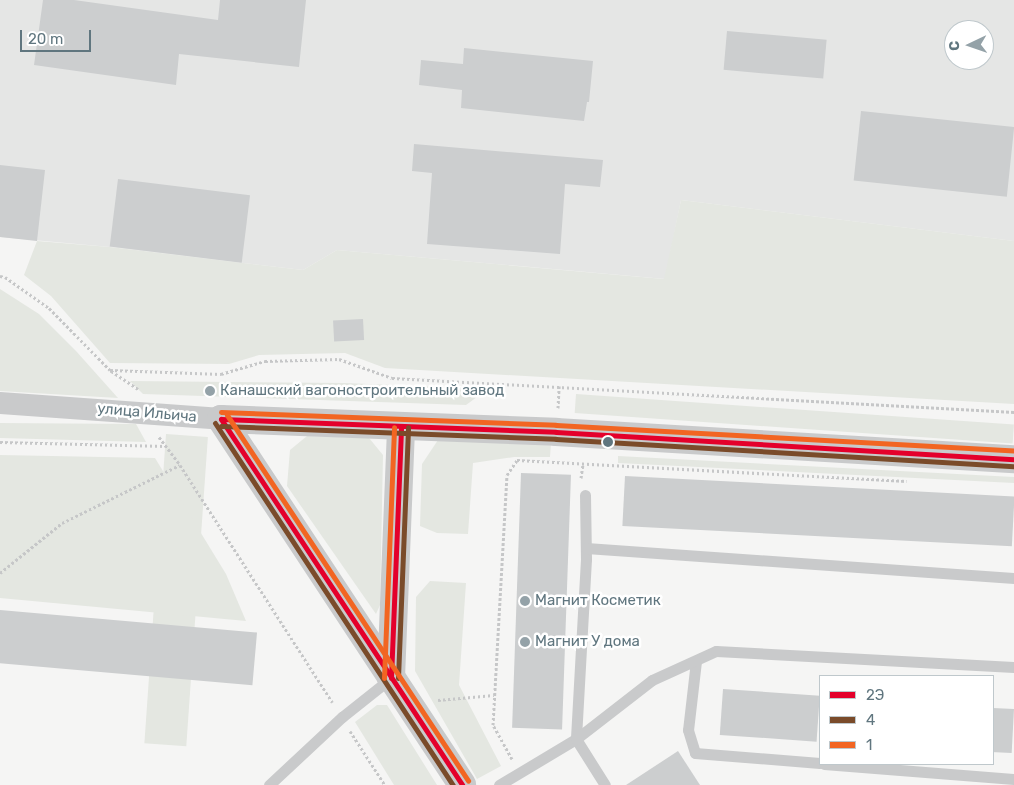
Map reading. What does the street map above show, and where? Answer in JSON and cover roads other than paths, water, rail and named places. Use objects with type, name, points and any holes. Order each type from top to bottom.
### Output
[{"type":"street","name":"улица Ильича","points":[[0,403],[149,412],[221,419],[556,432],[1014,459]]},
{"type":"street","points":[[221,419],[462,785]]},
{"type":"street","points":[[391,678],[401,427]]},
{"type":"lane","points":[[585,495],[586,548],[576,739],[605,785]]},
{"type":"lane","points":[[586,548],[1014,578]]},
{"type":"lane","points":[[499,785],[576,739],[652,680],[716,651],[1014,667]]},
{"type":"lane","points":[[696,661],[688,730],[695,754],[819,764]]},
{"type":"lane","points":[[269,785],[342,717],[391,678]]},
{"type":"lane","points":[[835,765],[1014,779]]},
{"type":"place","name":"Канашский вагоностроительный завод","points":[[210,391]]},
{"type":"place","name":"Магнит Косметик","points":[[525,601]]},
{"type":"place","name":"Магнит У дома","points":[[525,642]]}]
